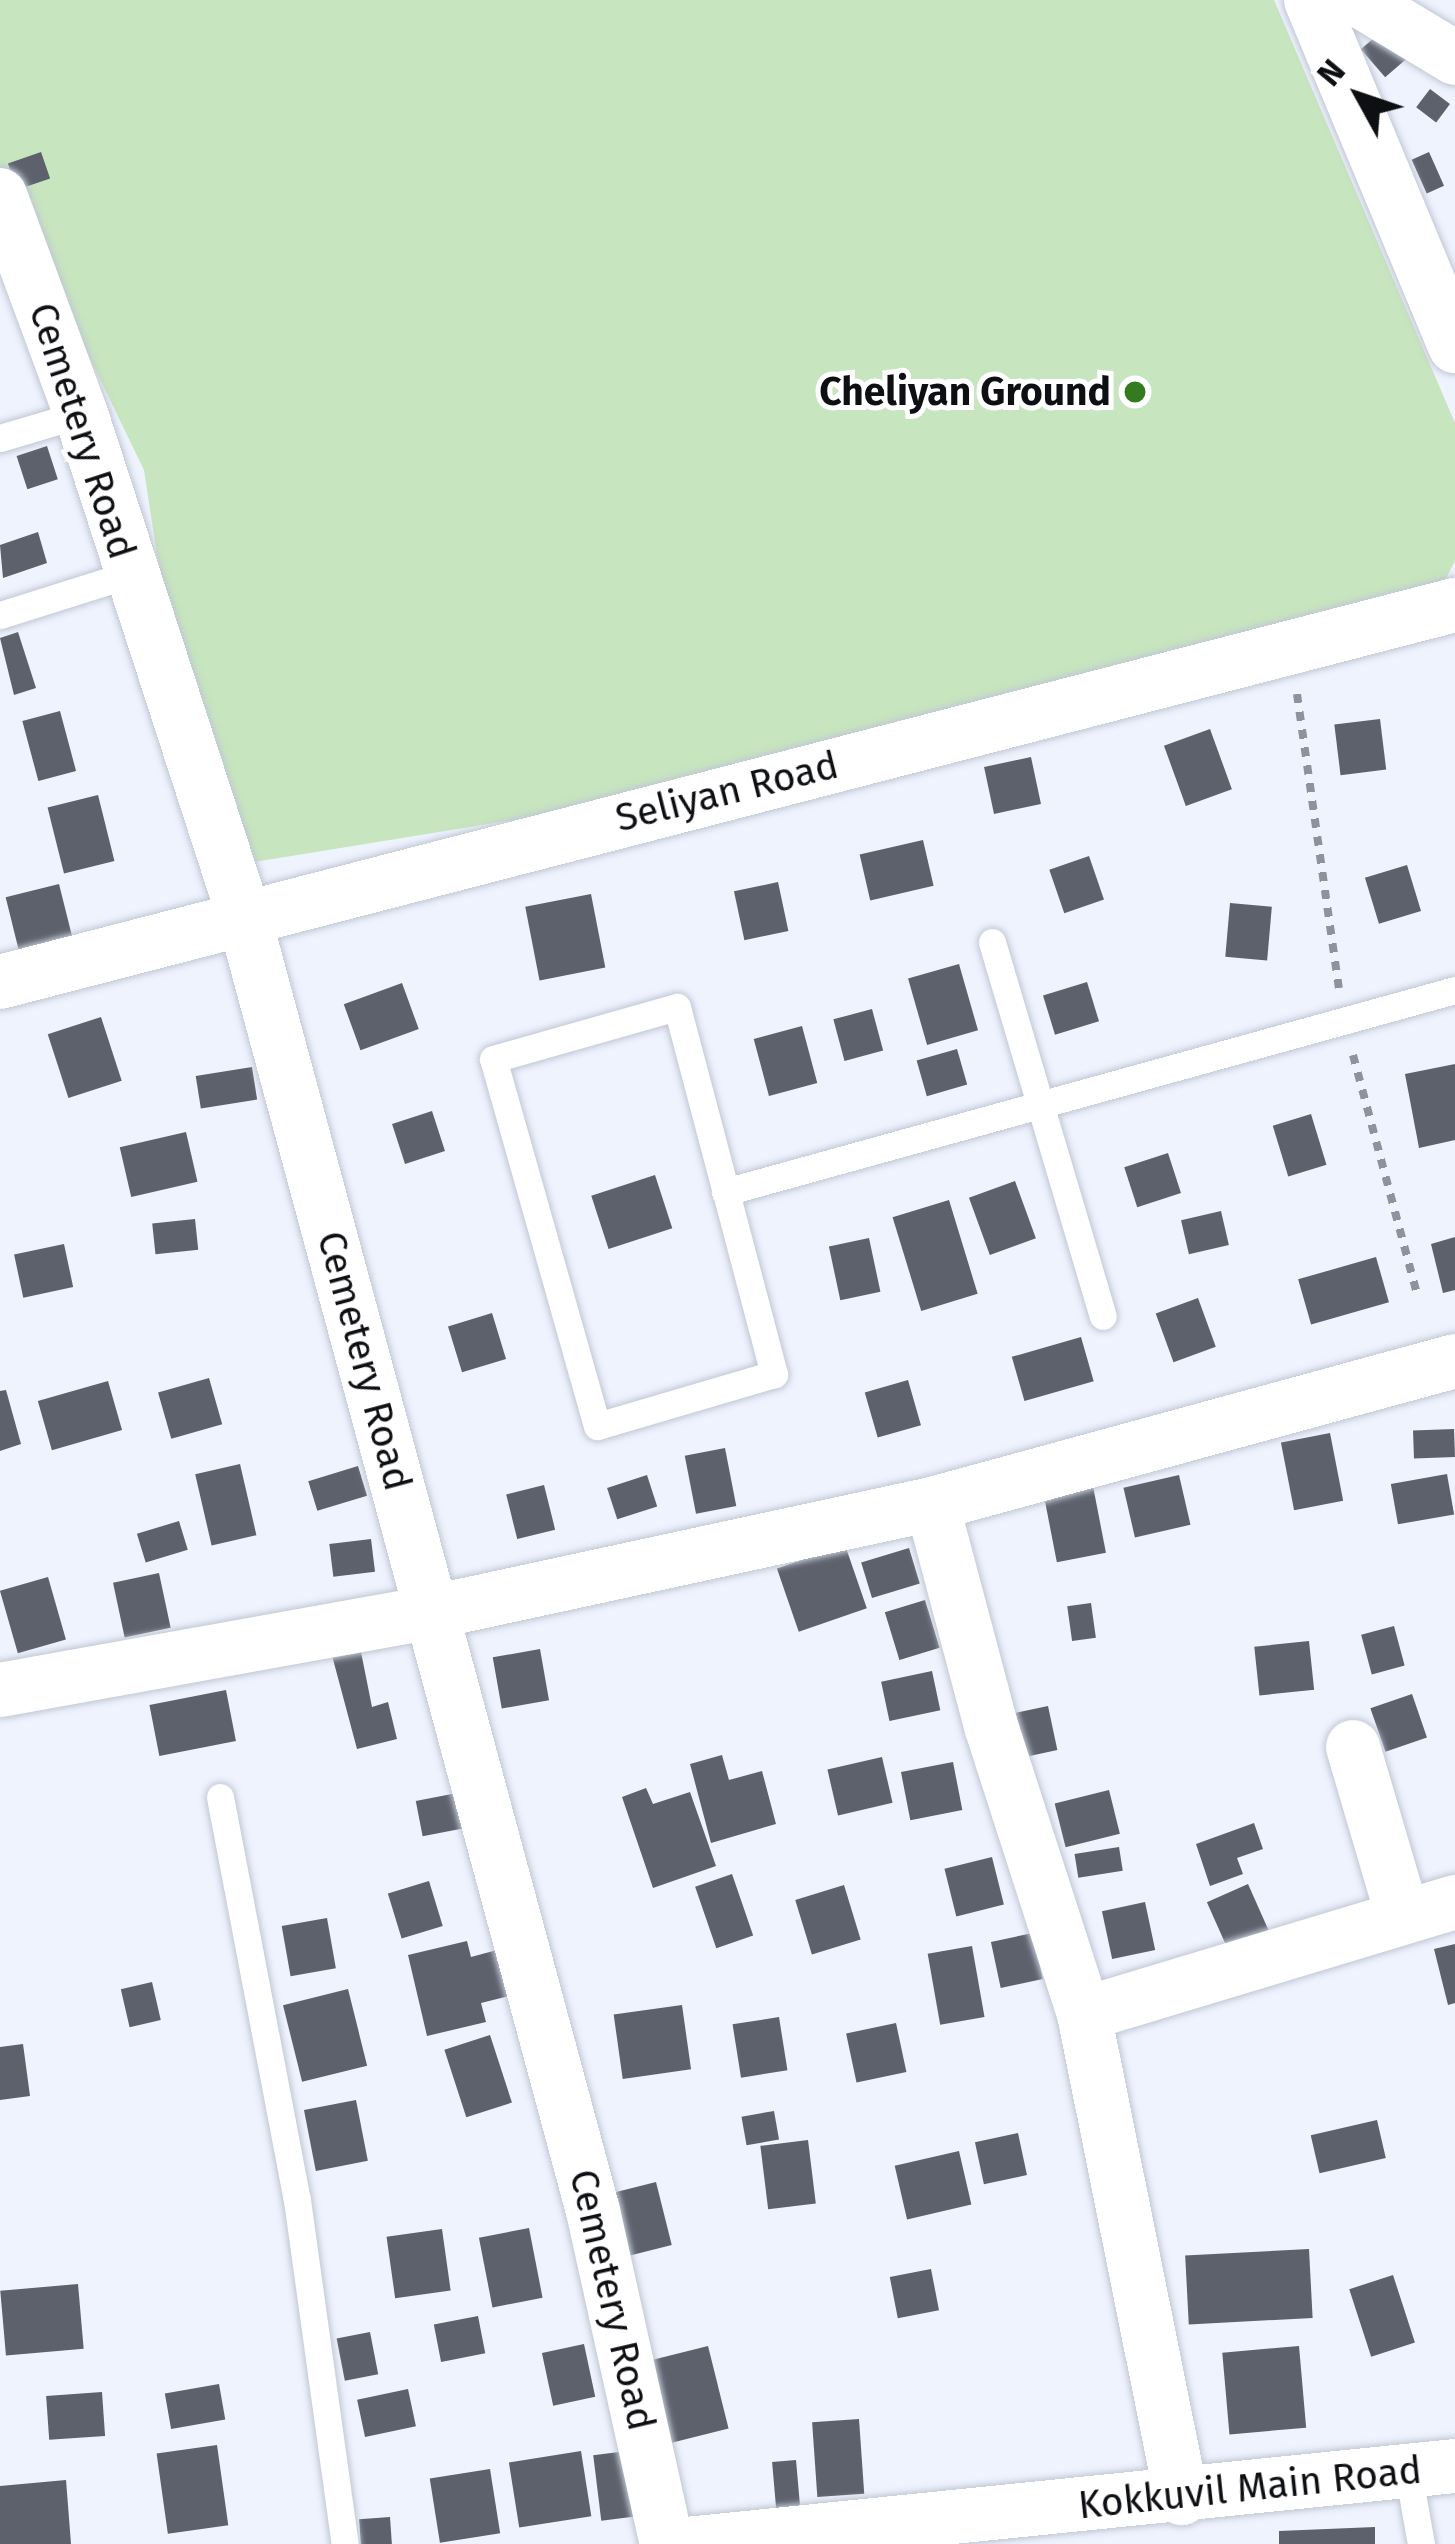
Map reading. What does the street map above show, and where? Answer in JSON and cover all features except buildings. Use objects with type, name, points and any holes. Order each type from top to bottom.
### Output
[{"type":"street","points":[[1311,0],[1455,346]]},
{"type":"street","points":[[1359,0],[1443,36]]},
{"type":"street","name":"Cemetery Road","points":[[0,195],[82,414],[243,913],[593,2211],[667,2544]]},
{"type":"street","name":"Seliyan Road","points":[[0,982],[243,913],[1455,605]]},
{"type":"street","points":[[0,1690],[433,1612],[932,1504],[1455,1361]]},
{"type":"street","points":[[932,1504],[991,1726],[1084,2014],[1182,2498]]},
{"type":"street","points":[[1353,1747],[1403,1917]]},
{"type":"street","points":[[1084,2014],[1267,1965],[1455,1902]]},
{"type":"street","name":"Kokkuvil Main Road","points":[[687,2544],[1182,2498],[1431,2468]]},
{"type":"lane","points":[[0,438],[82,414]]},
{"type":"lane","points":[[0,616],[130,574]]},
{"type":"lane","points":[[992,942],[1044,1103],[1102,1316]]},
{"type":"lane","points":[[725,1192],[1455,990]]},
{"type":"lane","points":[[677,1007],[725,1192],[774,1374],[597,1426],[493,1059],[677,1007]]},
{"type":"lane","points":[[220,1797],[297,2200],[345,2544]]},
{"type":"lane","points":[[1421,2544],[1431,2468]]},
{"type":"path","points":[[1291,650],[1344,1022],[1418,1297]]},
{"type":"green space","points":[[0,0],[1274,0],[1455,423],[1455,561],[1442,586],[884,760],[205,870],[144,470],[0,173]]},
{"type":"place","name":"Cheliyan Ground","points":[[1135,392]]}]
